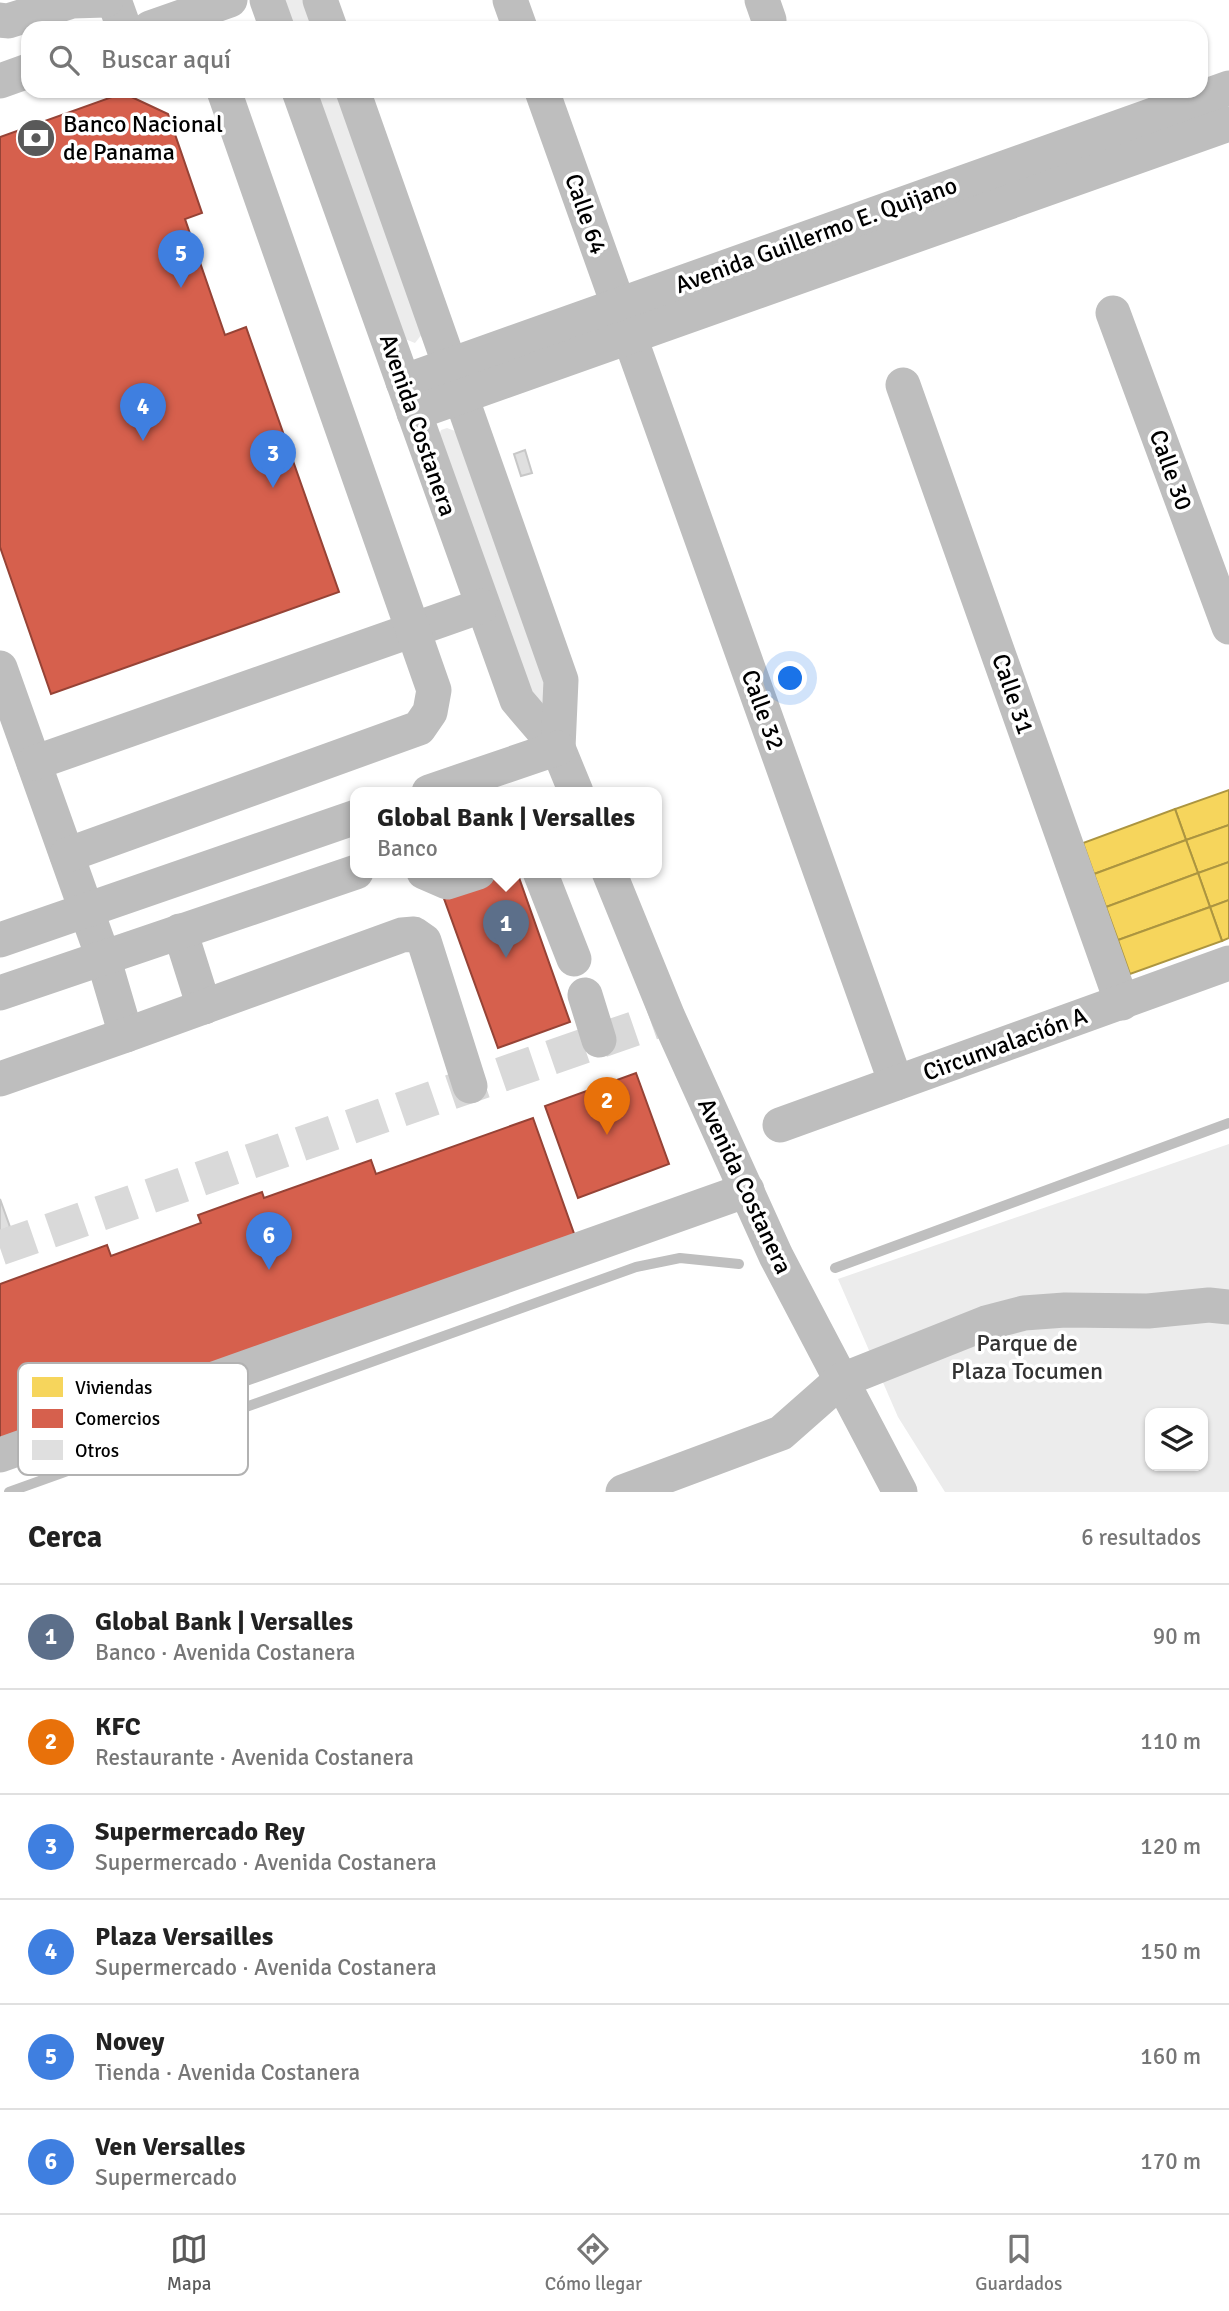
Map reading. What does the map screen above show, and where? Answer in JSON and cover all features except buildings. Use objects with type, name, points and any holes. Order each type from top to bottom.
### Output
[{"type":"street","points":[[0,20],[8,21],[72,1],[106,0]]},
{"type":"street","points":[[114,0],[122,21]]},
{"type":"street","points":[[172,21],[230,0]]},
{"type":"street","points":[[267,0],[274,21]]},
{"type":"street","points":[[320,0],[328,21]]},
{"type":"street","points":[[510,0],[518,21]]},
{"type":"street","points":[[0,81],[21,74]]},
{"type":"street","name":"Avenida Guillermo E. Quijano","points":[[1208,96],[1229,88]]},
{"type":"street","points":[[67,856],[419,728],[430,712],[433,690],[226,98]]},
{"type":"street","name":"Avenida Costanera","points":[[302,98],[481,606],[517,700],[558,748],[574,787]]},
{"type":"street","name":"Avenida Costanera","points":[[355,98],[561,680],[558,748]]},
{"type":"street","name":"Calle 64","points":[[544,98],[623,321]]},
{"type":"street","name":"Avenida Guillermo E. Quijano","points":[[409,397],[623,321],[1203,98]]},
{"type":"street","name":"Avenida Guillermo E. Quijano","points":[[623,321],[1229,124]]},
{"type":"street","name":"Calle 30","points":[[1113,313],[1229,627]]},
{"type":"street","name":"Calle 32","points":[[623,321],[896,1083]]},
{"type":"street","name":"Calle 31","points":[[903,385],[1122,1003]]},
{"type":"street","points":[[34,763],[481,606]]},
{"type":"street","points":[[0,668],[103,957],[126,1035]]},
{"type":"street","points":[[444,787],[558,748]]},
{"type":"street","points":[[0,940],[350,819]]},
{"type":"street","points":[[0,993],[350,874]]},
{"type":"street","points":[[438,878],[447,882],[459,878]]},
{"type":"street","points":[[542,878],[574,959]]},
{"type":"street","name":"Avenida Costanera","points":[[611,878],[668,1017],[776,1256],[900,1492]]},
{"type":"street","points":[[180,931],[204,1007]]},
{"type":"street","points":[[0,1079],[402,934],[414,934],[424,941],[470,1086]]},
{"type":"street","name":"Circunvalación A","points":[[780,1125],[1229,963]]},
{"type":"street","points":[[585,995],[599,1040]]},
{"type":"street","points":[[248,1367],[747,1190]]},
{"type":"street","points":[[623,1492],[781,1433],[840,1381],[986,1323],[1024,1313],[1065,1310],[1148,1311],[1222,1301]]},
{"type":"street","points":[[0,1455],[18,1449]]},
{"type":"green space","points":[[283,0],[304,0],[312,21],[290,21]]},
{"type":"green space","points":[[319,98],[338,98],[422,334],[415,343],[405,339]]},
{"type":"green space","points":[[447,428],[455,431],[552,693],[549,701],[539,704],[533,701],[439,436],[441,430]]},
{"type":"green space","name":"Parque de Plaza Tocumen","points":[[1229,1144],[1229,1492],[945,1492],[898,1417],[838,1279]]},
{"type":"waterway","points":[[835,1268],[1229,1123]]},
{"type":"waterway","points":[[248,1406],[636,1267],[680,1258],[739,1264]]},
{"type":"waterway","points":[[9,1492],[56,1475]]},
{"type":"tunnel","points":[[0,1248],[668,1017]]},
{"type":"place","name":"Banco Nacional de Panama","points":[[36,138]]},
{"type":"place","name":"Novey","points":[[181,288]]},
{"type":"place","name":"Plaza Versailles","points":[[143,441]]},
{"type":"place","name":"Supermercado Rey","points":[[273,488]]},
{"type":"place","name":"Global Bank | Versalles","points":[[506,958]]},
{"type":"place","name":"KFC","points":[[607,1135]]},
{"type":"place","name":"Ven Versalles","points":[[269,1270]]}]
